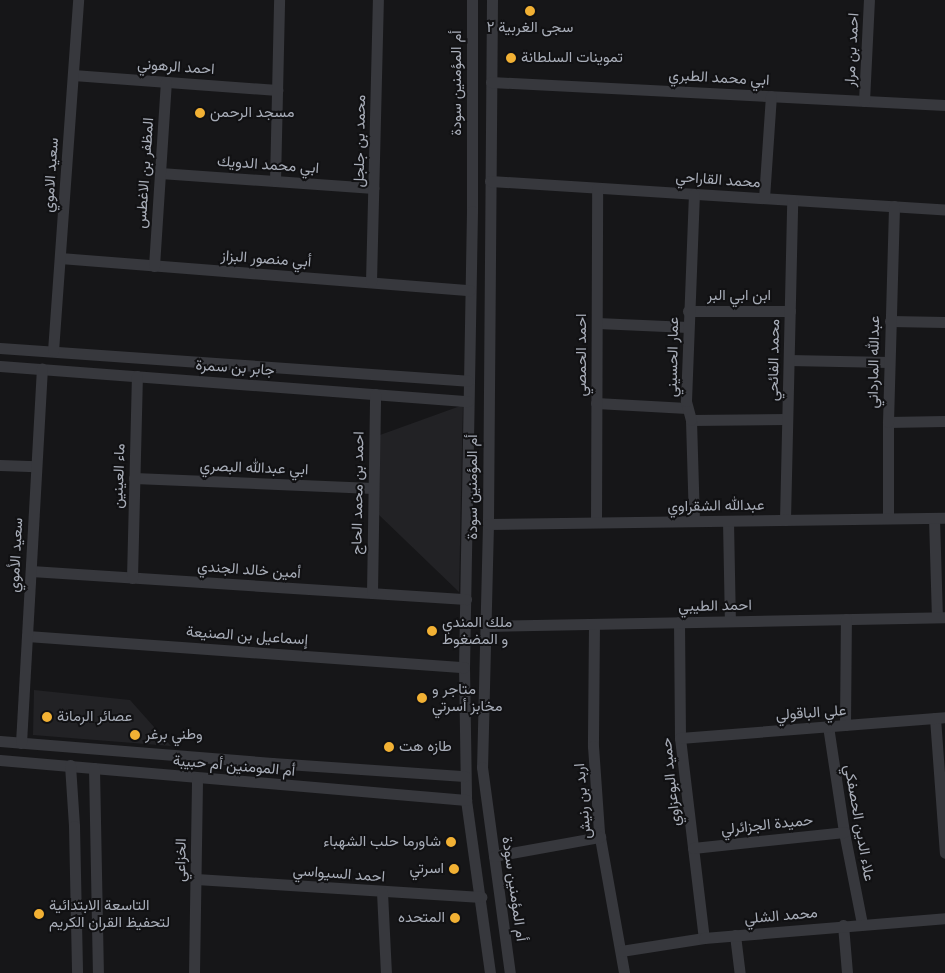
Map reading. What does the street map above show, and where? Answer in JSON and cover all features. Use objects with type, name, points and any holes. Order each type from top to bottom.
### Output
[{"type":"street","name":"سعيد الاموي","points":[[53,351],[78,0]]},
{"type":"street","points":[[275,181],[279,0]]},
{"type":"street","name":"محمد بن جلجل","points":[[371,282],[378,0]]},
{"type":"street","name":"أم المؤمنين سودة","points":[[472,0],[472,211],[464,667],[465,776],[466,800],[481,897],[490,973]]},
{"type":"street","name":"أم المؤمنين سودة","points":[[492,0],[488,524],[482,767],[510,973]]},
{"type":"street","name":"احمد بن مرار","points":[[864,101],[869,0]]},
{"type":"street","name":"احمد الرهوني","points":[[73,75],[277,90]]},
{"type":"street","name":"المظفر بن الاغطس","points":[[154,266],[166,82]]},
{"type":"street","name":"ابي محمد الطبري","points":[[491,82],[945,105]]},
{"type":"street","points":[[764,198],[771,96]]},
{"type":"street","name":"ابي محمد الدويك","points":[[160,173],[374,188]]},
{"type":"street","name":"محمد القاراحي","points":[[490,181],[945,210]]},
{"type":"street","name":"احمد الحمصي","points":[[596,522],[597,188]]},
{"type":"street","name":"عمار الحسيني","points":[[694,194],[688,311],[688,408],[691,420],[694,521]]},
{"type":"street","name":"محمد الفائحي","points":[[785,520],[792,200]]},
{"type":"street","name":"عبدالله المارداني","points":[[888,518],[889,362],[894,206]]},
{"type":"street","name":"أبي منصور البزاز","points":[[60,258],[470,290]]},
{"type":"street","name":"ابن ابي البر","points":[[688,311],[790,311]]},
{"type":"street","points":[[890,320],[945,322]]},
{"type":"street","points":[[597,323],[688,327]]},
{"type":"street","name":"جابر بن سمرة","points":[[0,348],[468,381]]},
{"type":"street","points":[[789,360],[889,362]]},
{"type":"street","name":"جابر بن سمرة","points":[[0,366],[468,400]]},
{"type":"street","name":"سعيد الأموي","points":[[21,742],[42,369]]},
{"type":"street","name":"ماء العينين","points":[[132,578],[137,376]]},
{"type":"street","name":"احمد بن محمد الحاج","points":[[372,593],[374,394]]},
{"type":"street","points":[[596,403],[688,408]]},
{"type":"street","points":[[691,420],[787,419]]},
{"type":"street","points":[[888,422],[945,421]]},
{"type":"street","points":[[0,465],[36,466]]},
{"type":"street","name":"ابي عبدالله البصري","points":[[134,478],[373,488]]},
{"type":"street","points":[[940,518],[941,617]]},
{"type":"street","name":"عبدالله الشقراوي","points":[[488,524],[940,518]]},
{"type":"street","points":[[728,521],[730,621]]},
{"type":"street","name":"أمين خالد الجندي","points":[[31,571],[466,600]]},
{"type":"street","name":"احمد الطيبي","points":[[485,626],[941,617]]},
{"type":"street","points":[[845,725],[846,619]]},
{"type":"street","name":"حميد البوعزاوي","points":[[678,622],[680,738],[704,938]]},
{"type":"street","name":"اربد بن رنيش","points":[[594,624],[593,746],[600,837],[624,973]]},
{"type":"street","name":"إسماعيل بن الصنيعة","points":[[27,636],[464,667]]},
{"type":"street","points":[[940,718],[945,853]]},
{"type":"street","name":"علي الباقولي","points":[[680,738],[940,718]]},
{"type":"street","name":"علاء الدين الحصفكي","points":[[828,726],[844,832],[862,924]]},
{"type":"street","name":"أم المومنين أم حبيبة","points":[[0,741],[272,763],[465,776]]},
{"type":"street","name":"أم المومنين أم حبيبة","points":[[0,760],[466,800]]},
{"type":"street","points":[[70,765],[74,826],[77,973]]},
{"type":"street","points":[[94,768],[98,973]]},
{"type":"street","name":"الخزاعي","points":[[194,973],[197,778]]},
{"type":"street","name":"حميدة الجزائرلي","points":[[693,848],[844,832]]},
{"type":"street","points":[[494,856],[600,837]]},
{"type":"street","name":"احمد السيواسي","points":[[196,878],[382,892],[481,897]]},
{"type":"street","points":[[382,892],[386,973]]},
{"type":"street","name":"محمد الشلي","points":[[621,951],[704,938],[945,918]]},
{"type":"street","points":[[843,926],[848,973]]},
{"type":"street","points":[[735,935],[740,973]]},
{"type":"shaded area","points":[[463,405],[459,592],[379,515],[380,435]]},
{"type":"shaded area","points":[[34,690],[130,700],[171,746],[33,735]]},
{"type":"place","name":"سجى الغربية ٢","points":[[530,11]]},
{"type":"place","name":"تموينات السلطانة","points":[[511,58]]},
{"type":"place","name":"مسجد الرحمن","points":[[200,113]]},
{"type":"place","name":"ملك المندي و المضغوط","points":[[432,631]]},
{"type":"place","name":"متاجر و مخابز أسرتي","points":[[422,698]]},
{"type":"place","name":"عصائر الرمانة","points":[[47,717]]},
{"type":"place","name":"وطني برغر","points":[[135,735]]},
{"type":"place","name":"طازه هت","points":[[389,747]]},
{"type":"place","name":"شاورما حلب الشهباء","points":[[451,842]]},
{"type":"place","name":"اسرتي","points":[[454,869]]},
{"type":"place","name":"التاسعة الابتدائية لتحفيظ القران الكريم","points":[[39,914]]},
{"type":"place","name":"المتحده","points":[[455,918]]}]
